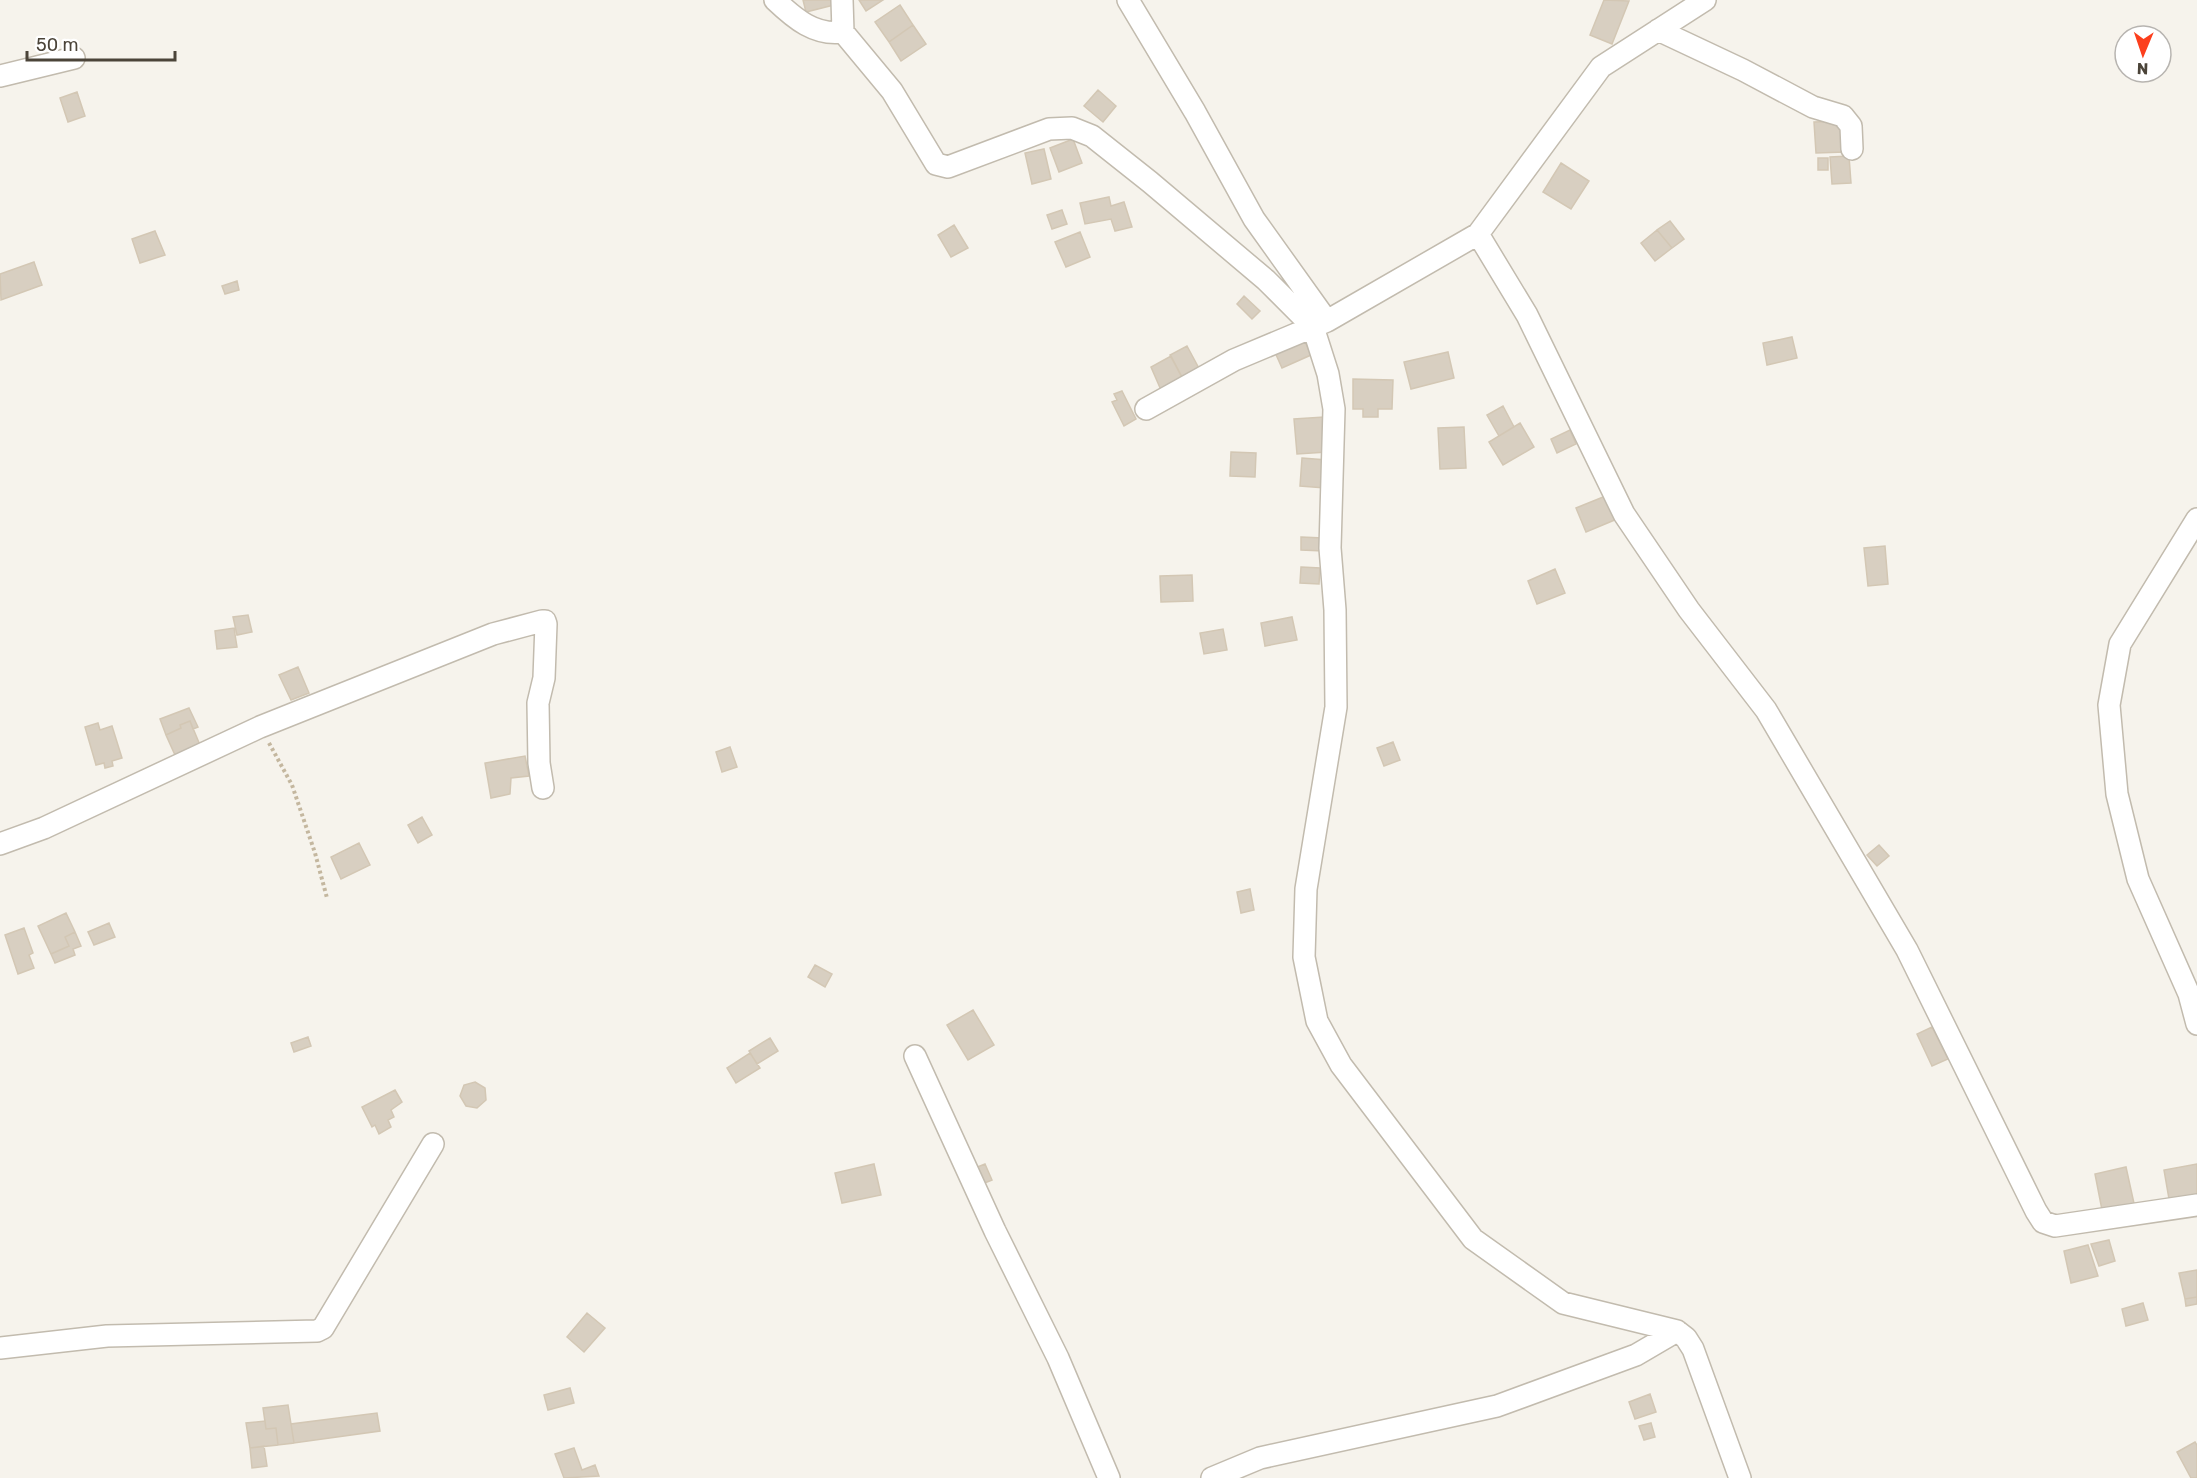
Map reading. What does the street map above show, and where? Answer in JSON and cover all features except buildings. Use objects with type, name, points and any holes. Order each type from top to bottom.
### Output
[{"type":"street","points":[[775,0],[789,13],[816,30],[829,34],[843,32]]},
{"type":"street","points":[[842,0],[843,32],[892,91],[936,164],[948,166],[956,164],[1049,129],[1072,128],[1092,136],[1320,324]]},
{"type":"street","points":[[1128,0],[1195,112],[1254,219],[1320,324],[1334,409],[1330,548],[1335,610],[1336,707],[1306,889],[1304,957],[1317,1021],[1341,1065],[1473,1239],[1563,1303],[1677,1331],[1686,1338],[1694,1349],[1740,1478]]},
{"type":"street","points":[[1146,409],[1234,360],[1320,324],[1478,234],[1601,67],[1705,0]]},
{"type":"street","points":[[1658,30],[1743,69],[1813,107],[1843,116],[1851,126],[1852,149]]},
{"type":"street","points":[[0,76],[74,58]]},
{"type":"street","points":[[1478,234],[1527,315],[1624,514],[1689,610],[1766,710],[1907,950],[2043,1222],[2055,1226],[2197,1205]]},
{"type":"street","points":[[2197,519],[2120,644],[2109,705],[2117,794],[2138,879],[2189,994],[2197,1024]]},
{"type":"street","points":[[0,844],[44,828],[261,727],[493,634],[545,621],[544,678],[538,703],[539,763],[543,788]]},
{"type":"street","points":[[915,1056],[995,1231],[1058,1358],[1109,1478]]},
{"type":"street","points":[[0,1348],[107,1336],[317,1331],[323,1328],[433,1144]]},
{"type":"street","points":[[1212,1478],[1260,1458],[1497,1406],[1636,1355],[1677,1331]]},
{"type":"path","points":[[261,727],[292,785],[315,853],[327,898]]}]
